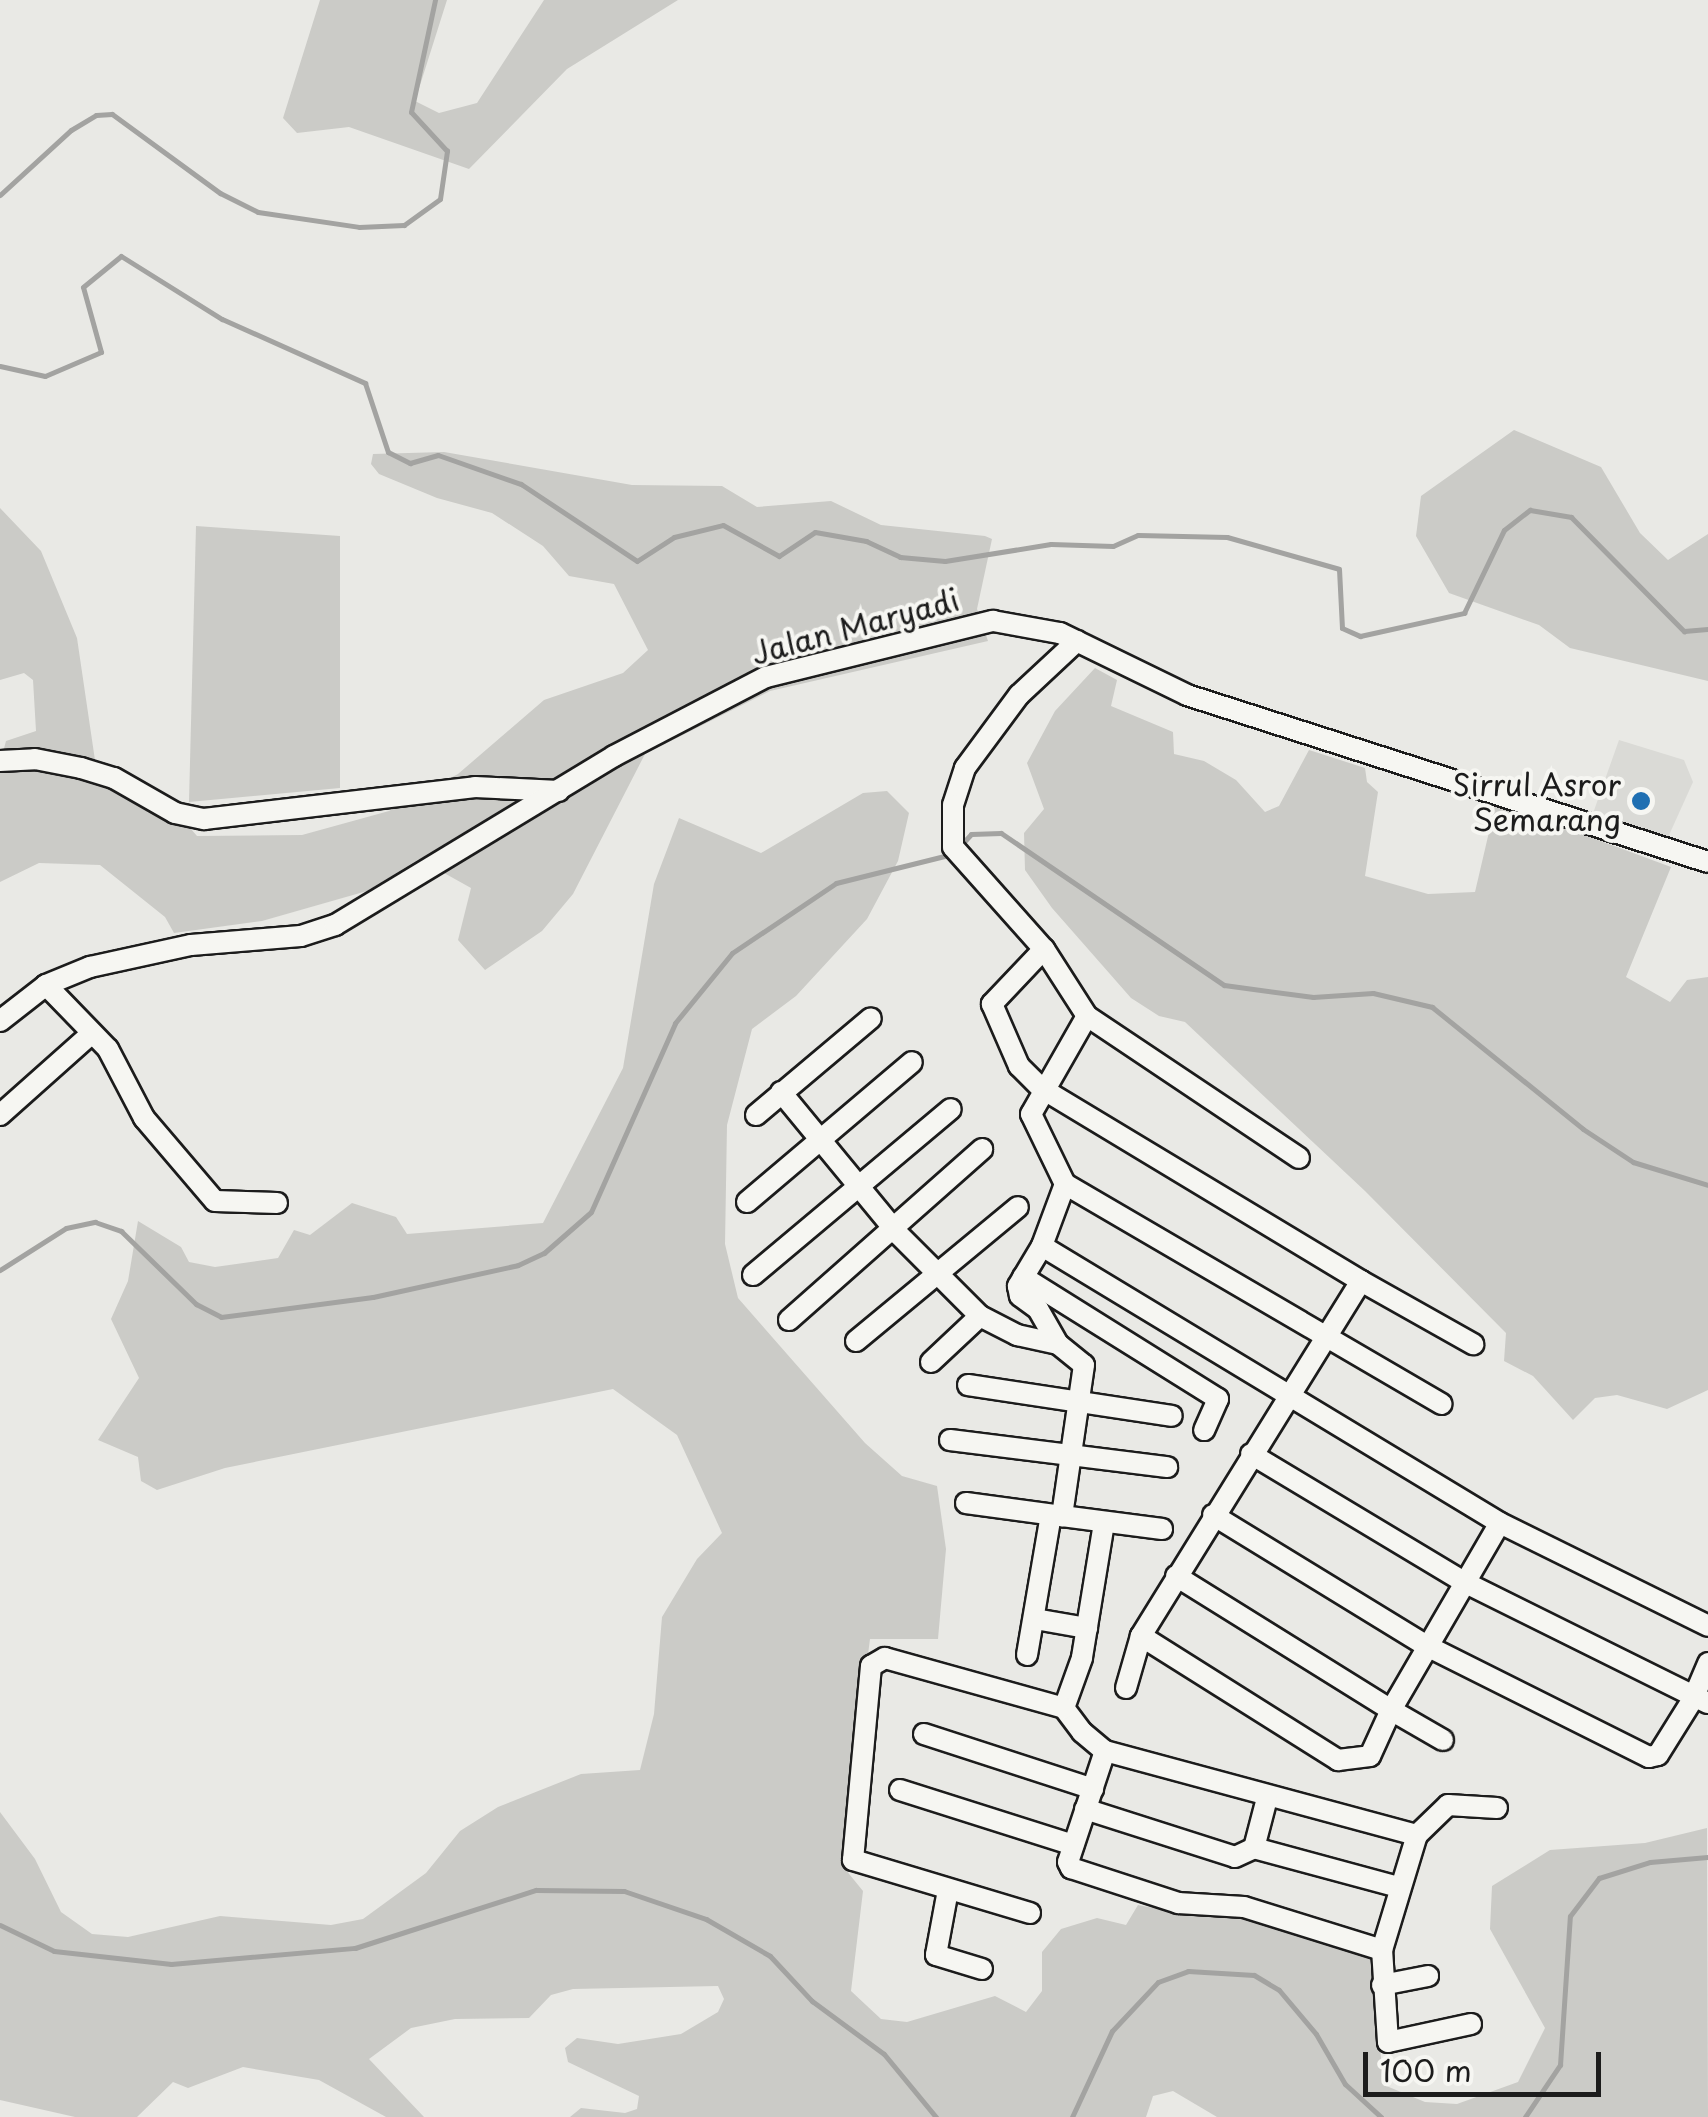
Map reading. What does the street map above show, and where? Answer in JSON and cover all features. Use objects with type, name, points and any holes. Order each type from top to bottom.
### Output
[{"type":"street","name":"Jalan Maryadi","points":[[0,1021],[46,985],[117,960],[301,936],[336,925],[558,792],[782,671],[993,621],[1038,626],[1188,695],[1708,862]]},
{"type":"street","points":[[1076,641],[1020,696],[966,768],[953,805],[956,851],[1044,949],[1087,1016],[1300,1158]]},
{"type":"street","points":[[0,761],[35,759],[81,768],[114,778],[175,813],[204,819],[474,787],[558,792]]},
{"type":"street","points":[[1044,949],[991,1012],[1019,1066],[1041,1088],[1361,1282],[1473,1344]]},
{"type":"street","points":[[46,985],[121,1067],[144,1118],[215,1202],[277,1203]]},
{"type":"street","points":[[1087,1016],[1041,1088],[1031,1114],[1065,1184],[1442,1404]]},
{"type":"street","points":[[756,1115],[871,1018]]},
{"type":"street","points":[[0,1115],[91,1034]]},
{"type":"street","points":[[747,1202],[912,1062]]},
{"type":"street","points":[[782,1092],[893,1228],[980,1316],[1018,1336],[1058,1344]]},
{"type":"street","points":[[753,1275],[951,1110]]},
{"type":"street","points":[[790,1320],[982,1148]]},
{"type":"street","points":[[1027,1655],[1084,1365],[1058,1344],[1038,1309],[1020,1296],[1023,1277],[1042,1246],[1065,1184]]},
{"type":"street","points":[[856,1341],[1018,1206]]},
{"type":"street","points":[[1042,1246],[1500,1523],[1708,1626]]},
{"type":"street","points":[[1023,1277],[1218,1399],[1204,1430]]},
{"type":"street","points":[[1126,1688],[1142,1636],[1176,1576],[1361,1282]]},
{"type":"street","points":[[931,1362],[980,1316]]},
{"type":"street","points":[[968,1385],[1172,1416]]},
{"type":"street","points":[[950,1440],[1167,1467]]},
{"type":"street","points":[[1252,1454],[1466,1582],[1700,1701]]},
{"type":"street","points":[[966,1502],[1162,1529]]},
{"type":"street","points":[[1213,1515],[1427,1646],[1649,1757],[1658,1755],[1700,1701],[1708,1663]]},
{"type":"street","points":[[1064,1708],[1087,1628],[1104,1523]]},
{"type":"street","points":[[1142,1636],[1338,1760],[1370,1756],[1391,1710],[1500,1523]]},
{"type":"street","points":[[1176,1576],[1443,1740]]},
{"type":"street","points":[[1035,1619],[1087,1628]]},
{"type":"street","points":[[1030,1914],[853,1860],[872,1666],[885,1658],[1064,1708],[1104,1752],[1267,1798],[1319,1805],[1416,1835]]},
{"type":"street","points":[[924,1734],[1235,1857],[1254,1848],[1398,1886]]},
{"type":"street","points":[[1104,1752],[1073,1845],[1072,1868],[1178,1903],[1244,1906],[1382,1950]]},
{"type":"street","points":[[900,1790],[1073,1845]]},
{"type":"street","points":[[1254,1848],[1267,1798]]},
{"type":"street","points":[[1471,2024],[1388,2042],[1382,1950],[1416,1835],[1448,1805],[1497,1808]]},
{"type":"street","points":[[948,1890],[936,1955],[982,1969]]},
{"type":"street","points":[[1382,1985],[1428,1976]]},
{"type":"shaded area","points":[[320,0],[447,0],[415,101],[439,113],[477,103],[544,0],[678,0],[567,69],[469,169],[349,127],[297,133],[283,118]]},
{"type":"shaded area","points":[[1514,430],[1601,467],[1640,533],[1668,560],[1708,534],[1708,681],[1570,648],[1539,625],[1449,593],[1416,536],[1421,496]]},
{"type":"shaded area","points":[[444,452],[632,485],[722,486],[757,507],[831,501],[881,525],[985,536],[992,539],[977,609],[988,641],[770,691],[645,754],[573,894],[542,931],[485,970],[458,940],[471,888],[419,859],[367,891],[262,921],[174,933],[165,917],[100,865],[39,863],[0,882],[0,763],[6,741],[36,731],[33,680],[24,673],[0,680],[0,508],[41,551],[77,638],[96,767],[164,798],[197,836],[302,835],[389,811],[458,774],[544,700],[623,673],[648,650],[614,584],[569,576],[543,546],[492,513],[437,498],[379,474],[371,464],[373,454]]},
{"type":"shaded area","points":[[196,526],[340,536],[340,788],[189,802]]},
{"type":"shaded area","points":[[1095,668],[1117,680],[1111,706],[1173,732],[1174,754],[1204,761],[1236,780],[1265,812],[1279,806],[1309,750],[1365,768],[1367,782],[1378,792],[1365,876],[1428,894],[1475,892],[1496,802],[1671,867],[1626,977],[1670,1002],[1687,980],[1708,977],[1708,1390],[1667,1409],[1617,1395],[1595,1398],[1573,1420],[1533,1376],[1504,1361],[1506,1333],[1365,1191],[1185,1022],[1159,1016],[1131,998],[1052,908],[1025,870],[1024,833],[1044,809],[1027,763],[1055,711]]},
{"type":"shaded area","name":"Sirrul Asror Semarang","points":[[1619,740],[1684,760],[1693,782],[1665,844],[1591,819]]},
{"type":"shaded area","points":[[887,791],[909,813],[898,861],[867,919],[796,996],[752,1029],[727,1125],[725,1244],[738,1298],[865,1443],[902,1476],[937,1486],[946,1549],[938,1639],[870,1639],[841,1864],[863,1891],[851,1991],[881,2019],[907,2022],[995,1996],[1026,2012],[1042,1991],[1042,1952],[1061,1929],[1097,1918],[1126,1925],[1138,1905],[1174,1912],[1218,1909],[1370,1957],[1384,2085],[1425,2102],[1457,2104],[1518,2082],[1545,2028],[1490,1929],[1492,1886],[1550,1850],[1645,1843],[1707,1828],[1708,2117],[1217,2117],[1173,2091],[1153,2096],[1146,2117],[570,2117],[581,2108],[625,2113],[637,2109],[639,2096],[568,2062],[565,2048],[577,2038],[618,2044],[681,2034],[718,2012],[724,1999],[718,1986],[573,1989],[551,1995],[529,2018],[455,2019],[411,2028],[369,2059],[424,2117],[386,2117],[319,2080],[243,2067],[188,2088],[173,2082],[137,2117],[75,2117],[0,2100],[0,1812],[35,1859],[61,1912],[92,1934],[128,1937],[220,1916],[331,1925],[363,1919],[426,1873],[460,1831],[498,1807],[581,1774],[640,1770],[654,1714],[662,1617],[697,1559],[722,1533],[677,1435],[613,1389],[225,1468],[157,1490],[141,1481],[138,1457],[98,1440],[139,1378],[111,1319],[128,1281],[138,1221],[181,1247],[189,1262],[215,1267],[278,1258],[294,1230],[310,1235],[352,1203],[396,1217],[407,1234],[543,1223],[623,1068],[654,884],[679,818],[761,853],[863,793]]},
{"type":"waterway","points":[[0,195],[71,130],[96,115],[112,114],[220,193],[258,212],[359,227],[404,225],[440,199],[447,151],[411,112],[435,0]]},
{"type":"waterway","points":[[0,366],[45,376],[101,352],[83,287],[121,256],[222,319],[365,383],[388,452],[410,463],[438,455],[521,484],[637,561],[674,537],[723,525],[779,556],[815,532],[866,541],[900,557],[945,561],[1051,544],[1113,546],[1138,535],[1227,537],[1339,569],[1342,628],[1360,636],[1464,613],[1504,530],[1530,510],[1571,517],[1684,631],[1708,629]]},
{"type":"waterway","points":[[960,846],[971,834],[1001,833],[1224,985],[1313,997],[1373,993],[1432,1007],[1583,1129],[1633,1162],[1708,1185]]},
{"type":"waterway","points":[[0,1270],[66,1228],[95,1222],[121,1231],[196,1304],[221,1317],[373,1297],[518,1265],[544,1253],[591,1212],[675,1023],[732,953],[836,883],[952,854]]},
{"type":"waterway","points":[[1525,2117],[1560,2065],[1570,1916],[1599,1878],[1650,1862],[1708,1857]]},
{"type":"waterway","points":[[0,1925],[54,1951],[171,1964],[355,1948],[536,1890],[624,1891],[706,1919],[770,1956],[812,2001],[884,2054],[936,2117]]},
{"type":"waterway","points":[[1072,2117],[1112,2031],[1158,1982],[1188,1971],[1254,1975],[1279,1990],[1316,2034],[1345,2084],[1381,2117]]},
{"type":"place","name":"Sirrul Asror Semarang","points":[[1641,801]]}]
